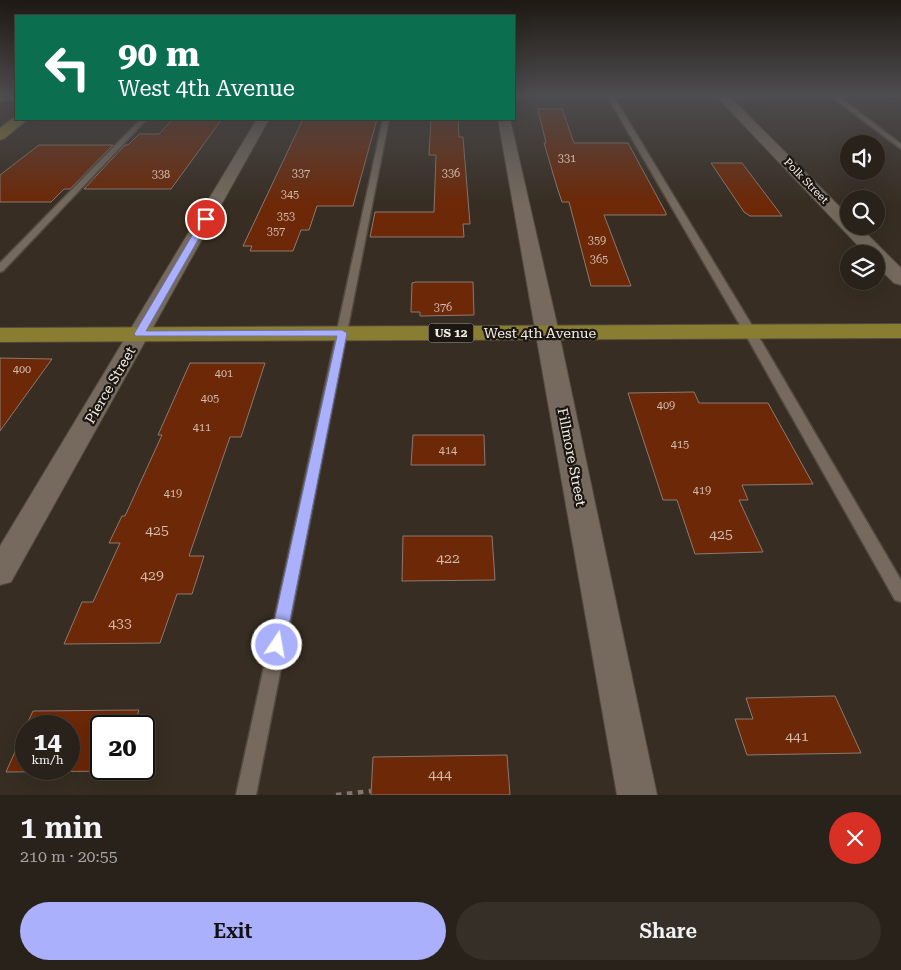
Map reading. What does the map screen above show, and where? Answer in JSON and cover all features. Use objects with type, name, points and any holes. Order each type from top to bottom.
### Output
[{"type":"main road","name":"West 4th Avenue","points":[[0,335],[901,331]]},
{"type":"street","name":"Pierce Street","points":[[0,573],[256,131]]},
{"type":"street","name":"Fillmore Street","points":[[506,131],[548,333],[637,795]]},
{"type":"street","name":"Polk Street","points":[[757,131],[840,217]]},
{"type":"street","name":"Polk Street","points":[[858,235],[867,245]]},
{"type":"street","name":"Polk Street","points":[[885,263],[901,279]]},
{"type":"lane","points":[[0,269],[132,131]]},
{"type":"lane","points":[[246,795],[384,131]]},
{"type":"lane","points":[[632,131],[901,595]]},
{"type":"lane","points":[[880,131],[901,147]]},
{"type":"path","points":[[336,795],[371,792]]},
{"type":"building","points":[[162,131],[213,131],[171,189],[84,189],[125,145],[128,145],[139,134],[159,134]]},
{"type":"building","points":[[297,131],[374,131],[353,206],[317,206],[309,230],[301,230],[293,251],[250,251],[252,246],[243,246]]},
{"type":"building","points":[[430,131],[459,131],[459,137],[463,137],[470,224],[463,224],[464,237],[370,237],[375,212],[434,212],[436,155],[429,155]]},
{"type":"building","points":[[543,131],[570,131],[574,143],[628,143],[666,213],[666,215],[604,215],[631,286],[591,286],[569,202],[562,202],[544,143],[546,143]]},
{"type":"building","points":[[39,145],[113,145],[70,189],[64,189],[51,202],[0,202],[0,175]]},
{"type":"building","points":[[711,163],[742,163],[782,216],[750,216],[744,212]]},
{"type":"building","points":[[473,282],[474,315],[420,316],[420,312],[411,312],[412,283]]},
{"type":"building","points":[[0,358],[52,359],[0,431]]},
{"type":"building","points":[[190,363],[265,363],[241,437],[230,437],[189,556],[204,556],[192,594],[177,594],[160,643],[64,644],[82,602],[93,602],[120,543],[109,543],[122,516],[125,516],[162,435],[158,435]]},
{"type":"building","points":[[694,392],[699,403],[768,403],[813,484],[742,485],[748,500],[739,500],[763,552],[695,554],[677,500],[663,500],[628,393]]},
{"type":"building","points":[[413,435],[484,435],[485,465],[411,465]]},
{"type":"building","points":[[403,536],[492,536],[495,580],[402,581]]},
{"type":"building","points":[[835,696],[861,753],[747,755],[735,719],[753,719],[746,698]]},
{"type":"building","points":[[139,710],[137,715],[90,715],[90,771],[80,771],[80,715],[31,715],[33,711]]},
{"type":"building","points":[[15,752],[15,772],[6,772]]},
{"type":"building","points":[[507,755],[510,795],[371,795],[373,757]]},
{"type":"route","points":[[206,219],[139,334],[342,333],[277,645]]}]
